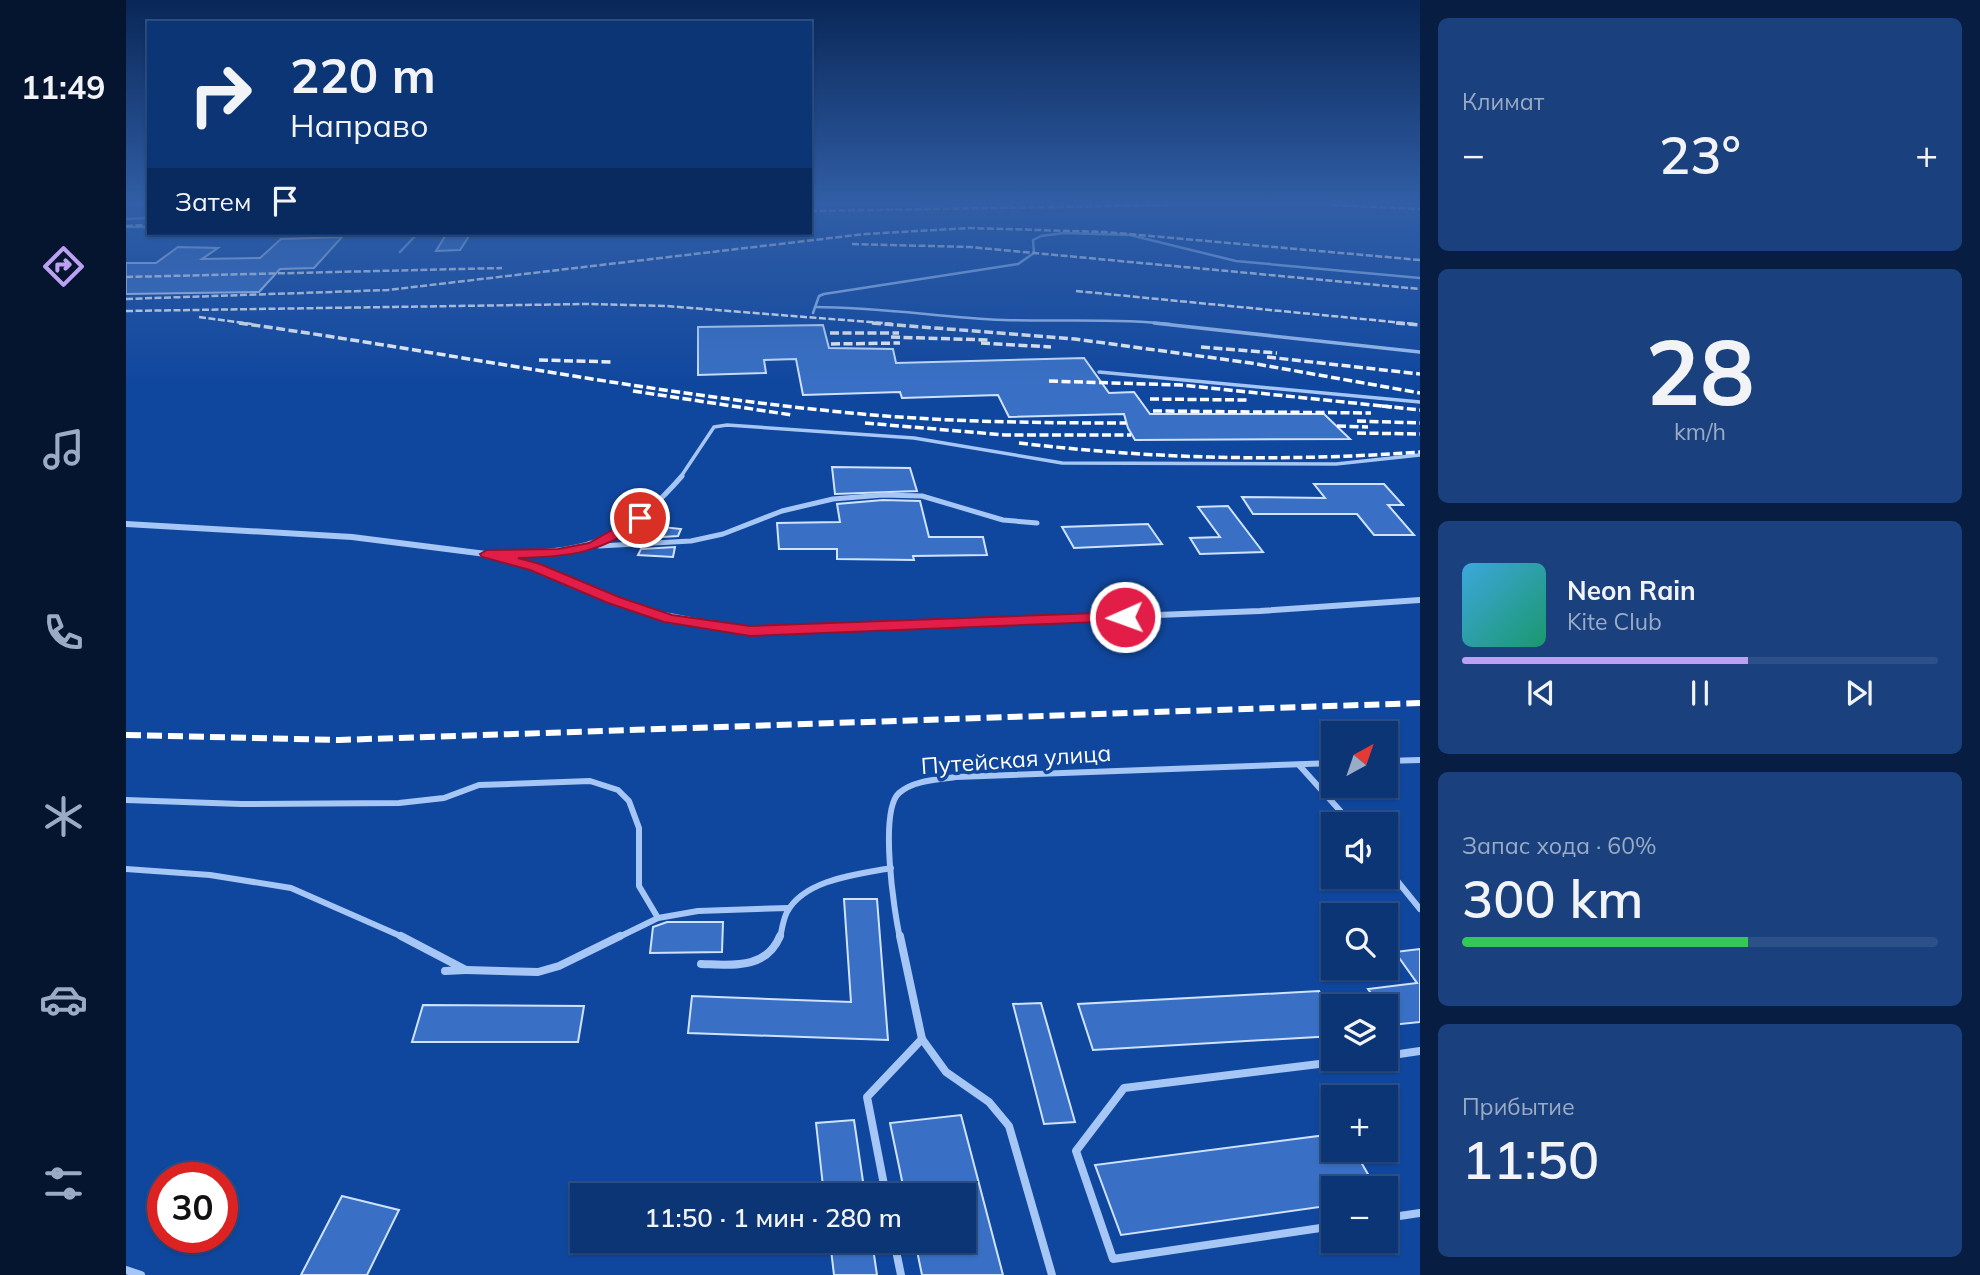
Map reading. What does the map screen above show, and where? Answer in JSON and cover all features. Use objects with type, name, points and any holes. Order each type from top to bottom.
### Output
[{"type":"street","points":[[126,524],[288,533],[487,554],[535,567],[613,600],[669,619],[750,631],[1260,611],[1420,600]]},
{"type":"lane","points":[[813,313],[819,296],[824,294],[1015,264]]},
{"type":"lane","points":[[1274,264],[1420,278]]},
{"type":"lane","points":[[815,307],[872,307],[1004,320],[1121,319],[1420,352]]},
{"type":"lane","points":[[1099,372],[1418,403]]},
{"type":"lane","points":[[593,546],[620,533],[640,518],[684,472],[714,427],[727,425],[914,438],[1062,463],[1336,464],[1420,454]]},
{"type":"lane","points":[[487,554],[558,553],[593,546],[691,541],[723,534],[782,511],[833,499],[883,495],[922,496],[1003,520],[1037,523]]},
{"type":"lane","points":[[1398,761],[1420,760]]},
{"type":"lane","name":"Путейская улица","points":[[1052,1275],[1009,1125],[989,1102],[946,1072],[922,1039],[894,911],[888,821],[896,795],[912,784],[956,777],[1321,764]]},
{"type":"lane","points":[[1299,765],[1341,812]]},
{"type":"lane","points":[[126,800],[242,804],[399,803],[444,798],[479,785],[590,782],[618,790],[629,801],[639,828],[639,886],[659,918]]},
{"type":"lane","points":[[701,964],[745,965],[762,962],[777,946],[788,908],[816,886],[891,868]]},
{"type":"lane","points":[[126,869],[211,876],[291,888],[399,935],[466,970]]},
{"type":"lane","points":[[1398,882],[1420,909]]},
{"type":"lane","points":[[445,971],[538,972],[559,966],[659,918],[698,911],[788,908]]},
{"type":"lane","points":[[884,1183],[867,1097],[922,1039]]},
{"type":"lane","points":[[1398,1054],[1420,1051]]},
{"type":"lane","points":[[1321,1064],[1124,1088],[1076,1151],[1113,1259],[1321,1228]]},
{"type":"lane","points":[[1398,1216],[1420,1213]]},
{"type":"lane","points":[[896,1253],[901,1275]]},
{"type":"lane","points":[[126,1270],[142,1275]]},
{"type":"building","points":[[126,264],[317,264],[314,268],[280,269],[259,292],[126,294]]},
{"type":"building","points":[[823,325],[829,348],[893,349],[896,363],[1084,358],[1109,393],[1134,392],[1150,414],[1324,414],[1350,439],[1135,440],[1124,414],[1009,417],[998,395],[902,398],[900,392],[803,395],[796,359],[764,360],[766,373],[698,375],[698,327]]},
{"type":"building","points":[[832,467],[910,468],[917,491],[835,494]]},
{"type":"building","points":[[1314,484],[1384,484],[1403,505],[1388,505],[1414,535],[1374,535],[1357,514],[1253,514],[1242,497],[1325,498]]},
{"type":"building","points":[[883,500],[920,501],[929,537],[983,537],[987,555],[913,556],[914,560],[837,559],[837,549],[779,549],[777,523],[840,522],[837,504]]},
{"type":"building","points":[[1228,506],[1263,552],[1200,554],[1190,538],[1220,537],[1198,507]]},
{"type":"building","points":[[1148,524],[1162,544],[1074,548],[1062,527]]},
{"type":"building","points":[[654,526],[681,529],[678,536],[647,538]]},
{"type":"building","points":[[675,547],[673,557],[638,555],[641,549]]},
{"type":"building","points":[[844,899],[877,899],[888,1040],[688,1033],[692,996],[851,1002]]},
{"type":"building","points":[[667,922],[723,922],[722,952],[650,953],[653,927]]},
{"type":"building","points":[[1420,949],[1420,1022],[1398,1024],[1398,994],[1372,994],[1368,989],[1417,983],[1398,956],[1398,952]]},
{"type":"building","points":[[1319,991],[1321,1037],[1093,1050],[1078,1004]]},
{"type":"building","points":[[1041,1003],[1075,1122],[1044,1124],[1013,1004]]},
{"type":"building","points":[[423,1005],[584,1006],[578,1042],[412,1042]]},
{"type":"building","points":[[961,1115],[1003,1275],[922,1275],[917,1253],[976,1253],[976,1183],[902,1183],[890,1123]]},
{"type":"building","points":[[854,1120],[863,1183],[823,1183],[816,1123]]},
{"type":"building","points":[[1321,1136],[1321,1162],[1361,1162],[1369,1176],[1321,1176],[1321,1207],[1121,1235],[1095,1165]]},
{"type":"building","points":[[342,1196],[399,1210],[367,1275],[301,1275]]},
{"type":"building","points":[[831,1253],[874,1253],[877,1275],[834,1275]]},
{"type":"railway","points":[[126,299],[388,290],[605,264]]},
{"type":"railway","points":[[1158,264],[1420,289]]},
{"type":"railway","points":[[126,277],[502,268]]},
{"type":"railway","points":[[1076,291],[1414,324]]},
{"type":"railway","points":[[126,311],[587,304],[666,306],[894,324]]},
{"type":"railway","points":[[199,317],[252,324]]},
{"type":"railway","points":[[239,323],[628,385],[784,406],[928,419],[1126,423]]},
{"type":"railway","points":[[872,323],[1075,339],[1251,363],[1420,393]]},
{"type":"railway","points":[[1396,323],[1420,325]]},
{"type":"railway","points":[[830,333],[899,333]]},
{"type":"railway","points":[[891,337],[989,340]]},
{"type":"railway","points":[[831,344],[900,343]]},
{"type":"railway","points":[[981,343],[1051,347]]},
{"type":"railway","points":[[1201,347],[1277,353]]},
{"type":"railway","points":[[1267,357],[1420,374]]},
{"type":"railway","points":[[539,360],[613,362]]},
{"type":"railway","points":[[1049,381],[1181,385],[1392,407]]},
{"type":"railway","points":[[633,391],[792,415]]},
{"type":"railway","points":[[1150,399],[1249,400]]},
{"type":"railway","points":[[1382,406],[1420,410]]},
{"type":"railway","points":[[1153,411],[1371,413]]},
{"type":"railway","points":[[1357,421],[1420,423]]},
{"type":"railway","points":[[865,423],[1005,435],[1131,435]]},
{"type":"railway","points":[[1337,426],[1368,427]]},
{"type":"railway","points":[[1357,433],[1420,434]]},
{"type":"railway","points":[[1019,443],[1169,456],[1269,458],[1420,452]]},
{"type":"railway","points":[[126,735],[339,740],[1420,703]]},
{"type":"route","points":[[640,518],[620,533],[593,546],[558,553],[487,554],[535,567],[613,600],[669,619],[750,631],[1125,617]]}]
